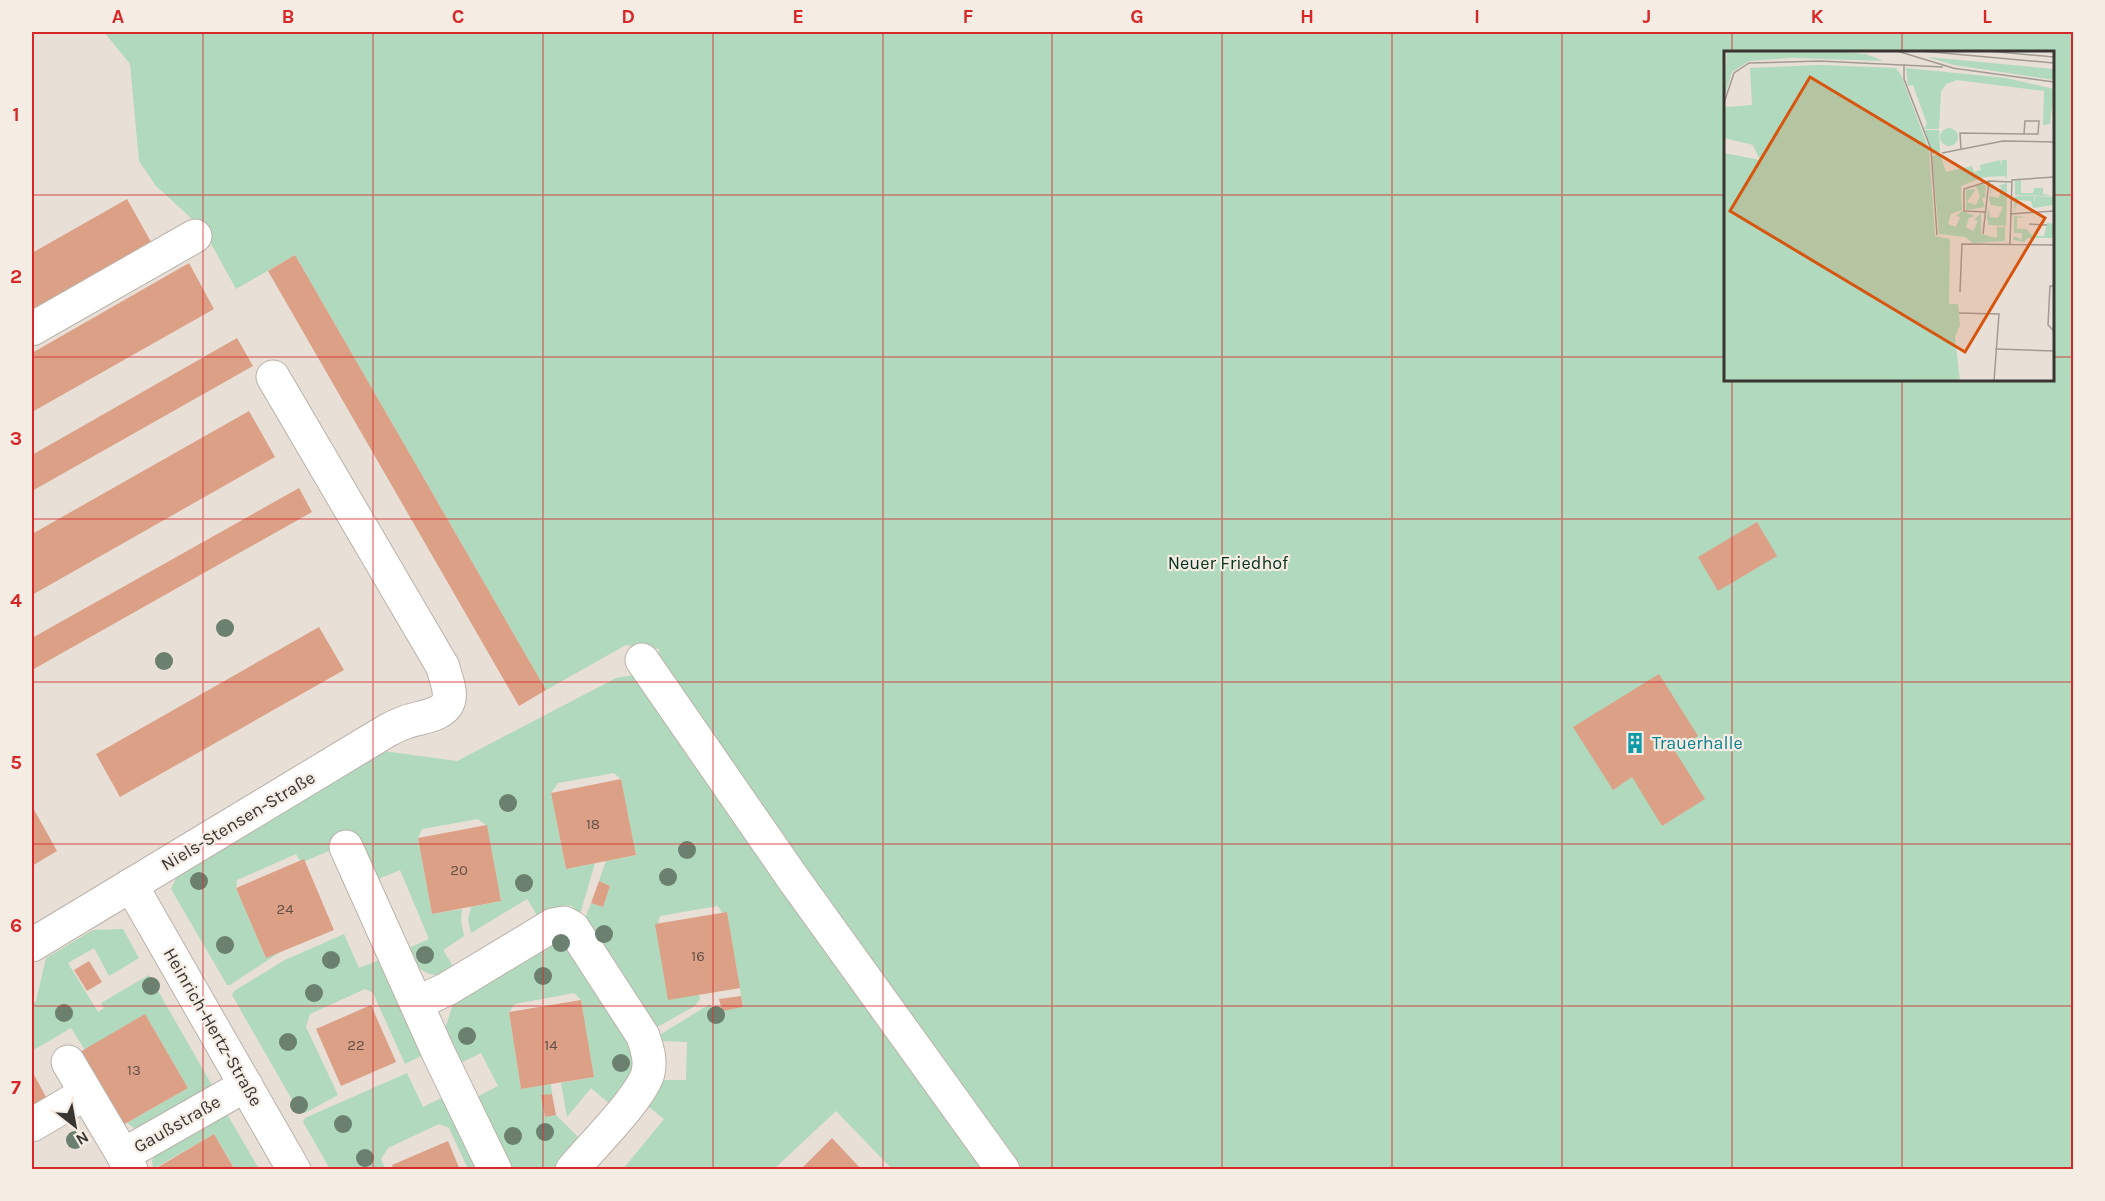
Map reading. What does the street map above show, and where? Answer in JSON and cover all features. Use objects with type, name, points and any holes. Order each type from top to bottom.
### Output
[{"type":"street","points":[[32,329],[195,236]]},
{"type":"street","name":"Niels-Stensen-Straße","points":[[32,945],[388,730],[431,715],[447,705],[448,688],[443,667],[273,377]]},
{"type":"street","points":[[642,660],[792,877],[1003,1170]]},
{"type":"street","points":[[346,847],[495,1170]]},
{"type":"street","name":"Heinrich-Hertz-Straße","points":[[131,885],[294,1170]]},
{"type":"street","points":[[417,1003],[447,989],[553,925],[564,923],[573,928],[643,1036],[650,1056],[648,1073],[639,1092],[572,1170]]},
{"type":"street","points":[[68,1062],[127,1162]]},
{"type":"street","name":"Gaußstraße","points":[[127,1162],[246,1085]]},
{"type":"street","points":[[32,1125],[86,1093]]},
{"type":"green space","name":"Neuer Friedhof","points":[[104,32],[2073,32],[2073,1169],[1017,1169],[659,669],[659,649],[626,645],[546,690],[295,255],[236,289],[203,229],[156,186],[139,161],[130,64]]},
{"type":"green space","points":[[634,675],[985,1169],[892,1169],[836,1111],[774,1169],[623,1169],[664,1119],[644,1103],[662,1080],[686,1080],[687,1042],[661,1041],[658,1036],[710,1004],[712,1012],[743,1007],[727,912],[722,913],[718,906],[660,916],[658,924],[700,999],[695,1006],[659,1026],[652,1027],[583,924],[591,903],[603,907],[610,886],[599,881],[606,861],[636,855],[621,779],[614,773],[558,783],[551,793],[566,869],[595,863],[581,911],[577,914],[572,906],[565,905],[540,920],[527,899],[471,933],[468,919],[471,907],[501,901],[487,826],[478,819],[422,829],[418,838],[432,914],[462,909],[461,920],[464,936],[443,950],[456,971],[439,975],[426,972],[415,964],[406,949],[429,939],[400,870],[376,880],[358,839],[305,861],[300,861],[296,854],[237,880],[236,888],[266,958],[280,952],[227,985],[171,889],[180,870],[376,750],[457,761],[616,678]]},
{"type":"green space","points":[[123,929],[139,958],[109,976],[94,948],[68,963],[98,1012],[104,1008],[101,1003],[149,975],[213,1087],[142,1129],[134,1128],[127,1123],[188,1088],[145,1014],[85,1050],[71,1028],[32,1051],[32,1004],[36,1001],[46,958],[93,930]]},
{"type":"green space","points":[[344,934],[359,968],[382,959],[425,1054],[405,1064],[373,993],[365,989],[310,1014],[306,1027],[338,1095],[305,1113],[299,1112],[232,995],[234,991],[285,960]]},
{"type":"green space","points":[[556,940],[563,942],[631,1043],[633,1072],[611,1105],[591,1088],[567,1117],[561,1083],[594,1077],[581,1000],[574,993],[515,1004],[509,1012],[521,1089],[551,1084],[552,1094],[541,1096],[545,1117],[556,1115],[581,1140],[556,1169],[510,1169],[475,1098],[498,1086],[481,1053],[458,1064],[443,1035],[454,1001]]},
{"type":"green space","points":[[407,1073],[423,1107],[446,1096],[478,1169],[468,1169],[449,1128],[439,1124],[388,1148],[381,1159],[385,1169],[330,1169],[303,1122],[305,1118]]},
{"type":"green space","points":[[227,1114],[259,1169],[235,1169],[214,1134],[153,1169],[152,1161],[156,1154]]},
{"type":"building","points":[[127,199],[155,249],[32,319],[32,253]]},
{"type":"building","points":[[295,255],[546,690],[519,706],[268,271]]},
{"type":"building","points":[[189,263],[214,309],[32,412],[32,353]]},
{"type":"building","points":[[237,338],[253,366],[32,491],[32,455]]},
{"type":"building","points":[[249,411],[275,457],[32,595],[32,534]]},
{"type":"building","points":[[299,488],[312,512],[32,670],[32,638]]},
{"type":"building","points":[[1757,522],[1777,556],[1718,591],[1698,557]]},
{"type":"building","points":[[319,627],[344,670],[120,797],[96,754]]},
{"type":"building","name":"Trauerhalle","points":[[1659,674],[1698,736],[1675,751],[1705,799],[1662,826],[1632,777],[1613,790],[1573,727]]},
{"type":"building","points":[[621,779],[636,855],[566,869],[551,793]]},
{"type":"building","points":[[32,806],[57,851],[32,866]]},
{"type":"building","points":[[487,825],[501,901],[432,914],[418,838]]},
{"type":"building","points":[[304,859],[334,930],[266,958],[236,888]]},
{"type":"building","points":[[599,881],[610,886],[603,907],[591,903]]},
{"type":"building","points":[[727,912],[740,988],[668,1000],[655,924]]},
{"type":"building","points":[[89,961],[102,982],[87,991],[74,970]]},
{"type":"building","points":[[741,996],[743,1007],[722,1011],[719,999]]},
{"type":"building","points":[[581,1000],[594,1077],[521,1089],[509,1012]]},
{"type":"building","points":[[371,1005],[396,1062],[341,1086],[316,1029]]},
{"type":"building","points":[[145,1014],[188,1088],[123,1125],[80,1052]]},
{"type":"building","points":[[32,1071],[46,1097],[32,1105]]},
{"type":"building","points":[[552,1094],[556,1115],[545,1117],[541,1095]]},
{"type":"building","points":[[214,1134],[235,1170],[153,1170]]},
{"type":"building","points":[[832,1138],[862,1170],[800,1170]]},
{"type":"building","points":[[448,1141],[460,1170],[394,1170],[392,1165]]},
{"type":"place","name":"Trauerhalle","points":[[1635,743]]}]
